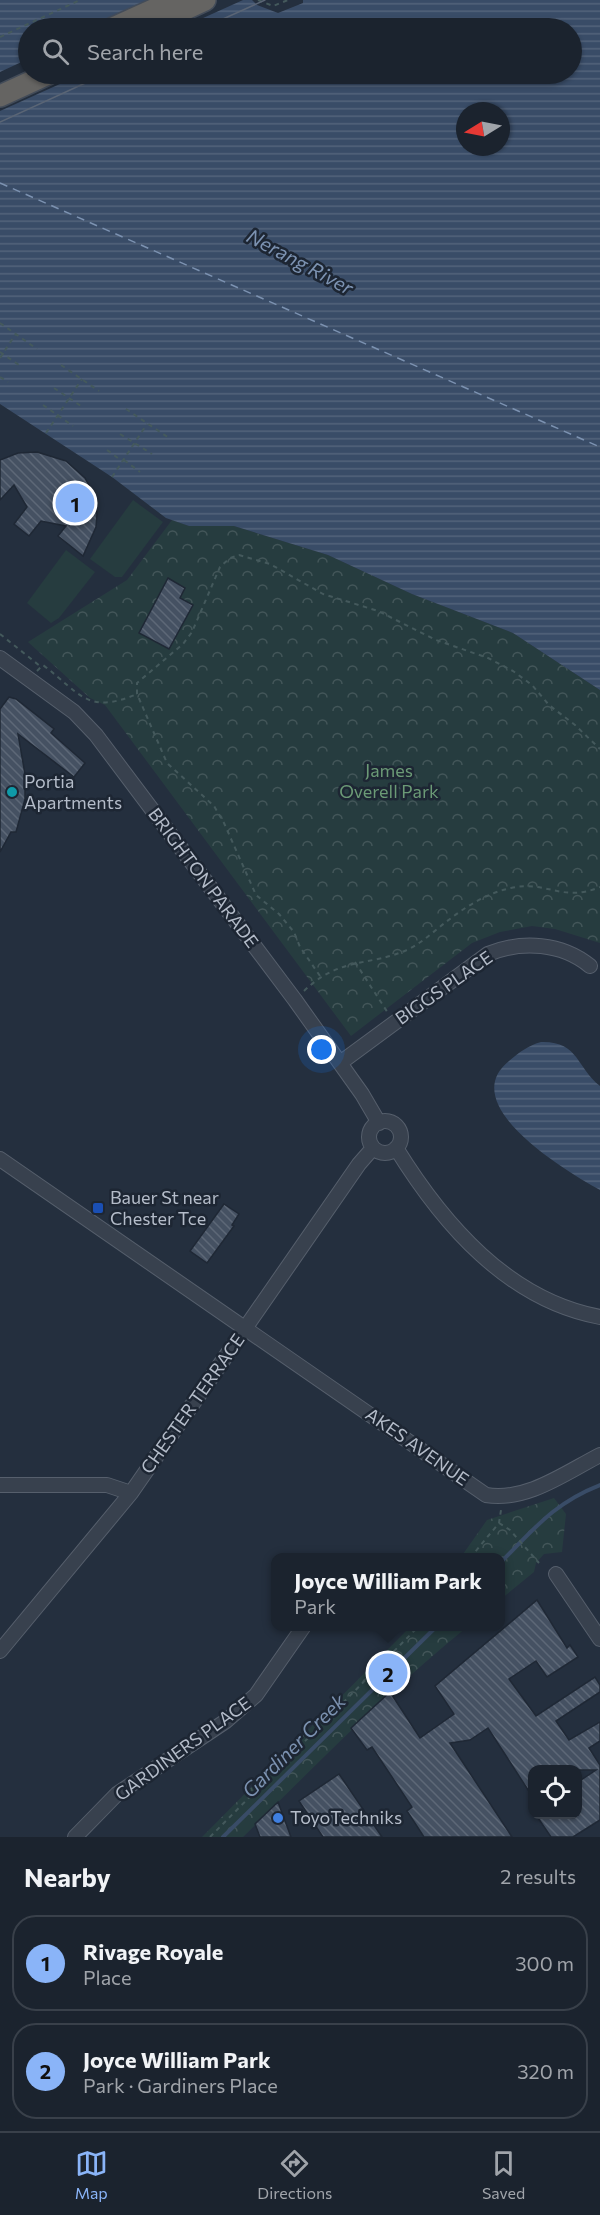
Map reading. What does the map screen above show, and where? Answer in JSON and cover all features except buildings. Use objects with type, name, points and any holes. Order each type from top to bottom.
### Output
[{"type":"highway","points":[[135,18],[175,0]]},
{"type":"highway","points":[[166,18],[205,0]]},
{"type":"highway","points":[[0,81],[18,73]]},
{"type":"highway","points":[[0,96],[26,84]]},
{"type":"street","name":"BRIGHTON PARADE","points":[[0,657],[74,712],[96,735],[295,1000],[379,1123]]},
{"type":"street","name":"BIGGS PLACE","points":[[340,1064],[488,954],[501,948],[550,946],[574,953],[590,966]]},
{"type":"street","points":[[390,1122],[398,1129],[401,1139],[396,1148],[385,1153],[373,1148],[369,1135],[372,1128],[379,1123],[390,1122]]},
{"type":"street","name":"CHESTER TERRACE","points":[[0,1651],[131,1493],[359,1164],[373,1148]]},
{"type":"street","points":[[396,1148],[445,1217],[494,1268],[550,1301],[583,1314],[600,1317]]},
{"type":"street","name":"AKES AVENUE","points":[[0,1159],[486,1495],[504,1498]]},
{"type":"street","points":[[504,1498],[522,1494],[600,1455]]},
{"type":"street","points":[[0,1485],[107,1485],[131,1493]]},
{"type":"street","points":[[556,1574],[600,1639]]},
{"type":"street","name":"GARDINERS PLACE","points":[[75,1837],[117,1794],[226,1721],[256,1695],[301,1631]]},
{"type":"path","points":[[43,18],[81,0]]},
{"type":"path","points":[[258,0],[273,6],[288,0]]},
{"type":"path","points":[[0,38],[18,30]]},
{"type":"path","points":[[0,323],[37,350]]},
{"type":"path","points":[[0,358],[16,334]]},
{"type":"path","points":[[0,352],[19,365]]},
{"type":"path","points":[[61,365],[99,391]]},
{"type":"path","points":[[0,377],[8,382]]},
{"type":"path","points":[[46,433],[82,379]]},
{"type":"path","points":[[54,388],[84,408]]},
{"type":"path","points":[[43,405],[73,426]]},
{"type":"path","points":[[126,409],[169,438]]},
{"type":"path","points":[[112,477],[147,424]]},
{"type":"path","points":[[120,434],[152,454]]},
{"type":"path","points":[[107,450],[140,472]]},
{"type":"path","points":[[320,976],[300,947],[294,932],[279,914],[256,895],[214,806],[167,763],[137,694],[137,683],[166,661],[192,632],[220,567],[230,558],[239,555],[270,564],[323,594],[378,612],[436,640],[488,658],[513,671],[532,685],[549,705],[575,725],[600,749]]},
{"type":"path","points":[[0,634],[41,667],[43,665],[92,703],[116,703],[137,694]]},
{"type":"path","points":[[29,679],[41,667]]},
{"type":"path","points":[[295,1000],[320,976],[355,962],[406,951],[419,944],[478,900],[510,888],[536,885],[561,893],[583,894],[600,887]]},
{"type":"path","points":[[355,962],[394,1022]]},
{"type":"path","points":[[473,1553],[499,1523],[504,1498]]},
{"type":"path","points":[[499,1523],[510,1530],[539,1563]]},
{"type":"path","points":[[210,1837],[414,1631]]},
{"type":"green space","points":[[133,500],[163,522],[122,577],[115,577],[90,559]]},
{"type":"green space","name":"James Overell Park","points":[[172,520],[189,526],[234,526],[328,555],[412,594],[513,633],[600,690],[600,943],[555,929],[532,926],[500,932],[472,943],[351,1036],[105,705],[90,698],[28,642],[127,580]]},
{"type":"green space","points":[[66,550],[95,572],[59,618],[51,623],[27,603]]},
{"type":"green space","points":[[554,1498],[566,1514],[562,1552],[544,1554],[536,1563],[534,1572],[505,1596],[505,1553],[464,1553],[487,1520]]},
{"type":"green space","points":[[406,1631],[462,1631],[380,1703],[243,1837],[202,1837]]},
{"type":"water","name":"Nerang River","points":[[0,0],[252,0],[257,5],[278,13],[303,3],[303,0],[600,0],[600,690],[513,633],[412,594],[328,555],[234,526],[189,526],[166,518],[112,477],[0,404]]},
{"type":"water","points":[[541,1042],[553,1043],[570,1050],[600,1086],[600,1190],[543,1153],[522,1135],[505,1116],[496,1097],[496,1078],[509,1061],[528,1047]]},
{"type":"pier","points":[[157,0],[243,0],[203,18],[117,18]]},
{"type":"pier","points":[[18,64],[18,84],[60,84],[0,111],[0,72]]},
{"type":"waterway","name":"Gardiner Creek","points":[[505,1558],[557,1508],[600,1485]]},
{"type":"waterway","name":"Gardiner Creek","points":[[223,1837],[432,1631]]},
{"type":"ferry route","points":[[0,183],[600,447]]},
{"type":"tram line","points":[[225,18],[265,0]]},
{"type":"tram line","points":[[0,122],[83,84]]},
{"type":"place","name":"Rivage Royale","points":[[75,503]]},
{"type":"place","name":"Portia Apartments","points":[[12,792]]},
{"type":"place","name":"Bauer St near Chester Tce","points":[[98,1208]]},
{"type":"place","name":"Joyce William Park","points":[[388,1673]]},
{"type":"place","name":"ToyoTechniks","points":[[278,1818]]}]
